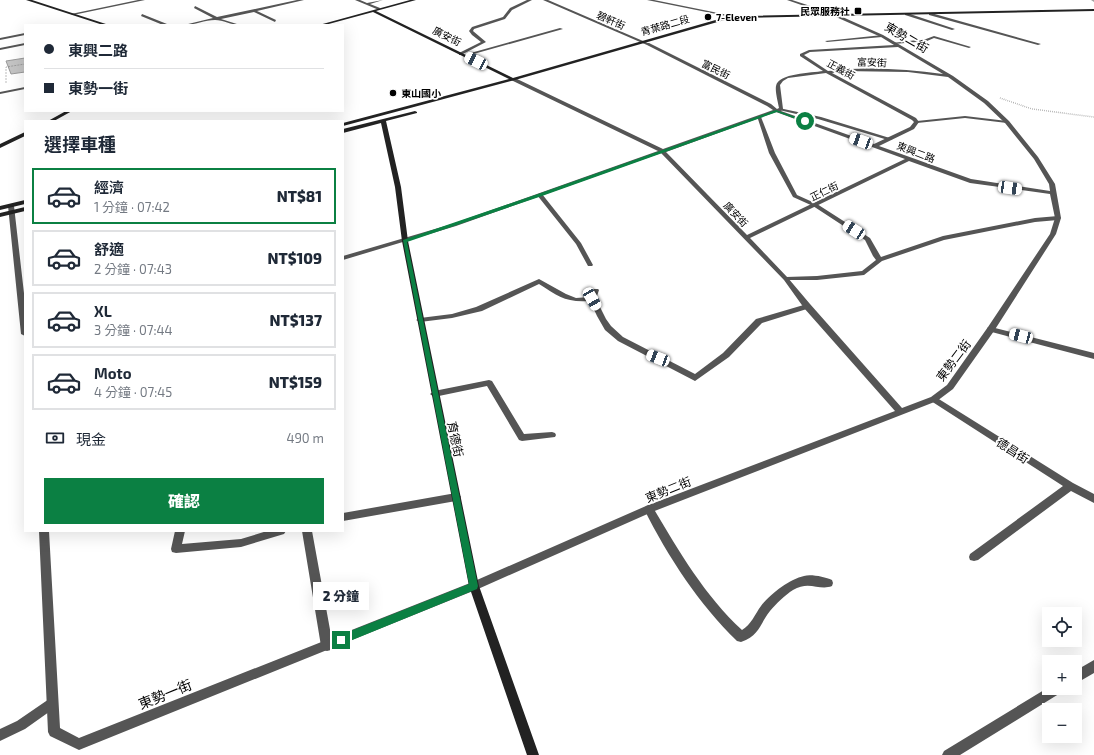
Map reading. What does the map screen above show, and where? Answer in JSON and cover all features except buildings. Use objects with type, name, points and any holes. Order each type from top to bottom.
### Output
[{"type":"main road","points":[[28,0],[104,24]]},
{"type":"main road","points":[[324,24],[414,0]]},
{"type":"main road","name":"廣安街","points":[[373,10],[516,80]]},
{"type":"main road","points":[[736,17],[1094,10]]},
{"type":"main road","name":"青葉路二段","points":[[516,80],[642,42],[720,20],[736,17]]},
{"type":"main road","name":"青葉路二段","points":[[344,131],[516,80],[724,22],[736,17]]},
{"type":"main road","points":[[52,120],[68,112]]},
{"type":"main road","name":"青葉路二段","points":[[344,125],[380,119]]},
{"type":"main road","name":"育德街","points":[[380,119],[398,187],[405,241],[434,394],[474,586],[533,755]]},
{"type":"main road","points":[[0,146],[24,134]]},
{"type":"main road","points":[[0,215],[24,202]]},
{"type":"main road","points":[[0,208],[24,209]]},
{"type":"street","points":[[73,14],[143,0]]},
{"type":"street","points":[[191,24],[302,0]]},
{"type":"street","points":[[357,0],[379,9]]},
{"type":"street","points":[[366,4],[381,0]]},
{"type":"street","points":[[462,54],[484,42],[473,34],[471,31],[473,28],[504,18],[511,9],[530,0]]},
{"type":"street","name":"碧軒街","points":[[545,0],[648,44]]},
{"type":"street","points":[[649,0],[736,17]]},
{"type":"street","name":"東勢二街","points":[[474,586],[649,510],[934,399],[950,387],[991,329],[1053,234],[1058,218],[1052,184],[1036,158],[1008,122],[986,102],[951,77],[882,36],[837,16],[790,0]]},
{"type":"street","points":[[195,7],[218,19],[235,24]]},
{"type":"street","points":[[255,11],[275,22]]},
{"type":"street","points":[[906,14],[952,29]]},
{"type":"street","points":[[930,14],[1039,44]]},
{"type":"street","points":[[142,15],[164,24]]},
{"type":"street","points":[[462,54],[560,29]]},
{"type":"street","points":[[0,39],[24,34]]},
{"type":"street","points":[[827,41],[882,36]]},
{"type":"street","points":[[896,45],[927,40],[934,37],[969,47]]},
{"type":"street","points":[[0,49],[24,44]]},
{"type":"street","name":"富民街","points":[[648,44],[779,110]]},
{"type":"street","name":"正義街","points":[[896,45],[809,52],[801,55],[818,67],[917,122]]},
{"type":"street","name":"富安街","points":[[779,110],[777,91],[778,85],[781,80],[793,76],[842,70],[908,71],[951,77]]},
{"type":"street","name":"廣安街","points":[[516,80],[662,151],[786,279],[807,306],[900,411]]},
{"type":"street","points":[[0,93],[24,88]]},
{"type":"street","points":[[344,258],[405,241],[540,195],[779,110],[819,118],[890,139]]},
{"type":"street","name":"東興二路","points":[[779,110],[970,181],[1053,193]]},
{"type":"street","points":[[875,146],[912,128],[917,122],[965,117],[1008,122]]},
{"type":"street","points":[[759,118],[772,153],[795,196],[815,205],[868,239],[880,260]]},
{"type":"street","name":"正仁街","points":[[746,238],[909,159]]},
{"type":"street","points":[[540,195],[579,244],[590,265]]},
{"type":"street","points":[[11,209],[24,325]]},
{"type":"street","points":[[786,279],[817,278],[864,273],[880,260],[943,238],[1036,220],[1058,218]]},
{"type":"street","points":[[420,320],[479,310],[539,281],[564,296],[576,300],[592,299]]},
{"type":"street","points":[[592,299],[596,290]]},
{"type":"street","points":[[592,299],[599,311],[602,321],[621,340],[677,367],[695,378],[726,355],[759,321],[807,306]]},
{"type":"street","points":[[991,329],[1094,356]]},
{"type":"street","points":[[434,394],[489,382],[522,438],[552,436]]},
{"type":"street","name":"德昌街","points":[[934,399],[1070,486],[1094,499]]},
{"type":"street","points":[[974,557],[1070,486]]},
{"type":"street","points":[[344,517],[456,497]]},
{"type":"street","points":[[649,510],[694,585],[724,622],[741,637],[751,631],[766,608],[789,588],[804,580],[828,583]]},
{"type":"street","name":"東勢一街","points":[[44,532],[54,732],[79,744],[474,586]]},
{"type":"street","points":[[180,532],[176,549],[240,543],[278,532]]},
{"type":"street","points":[[307,532],[327,646]]},
{"type":"street","points":[[1082,674],[1094,666]]},
{"type":"street","points":[[948,755],[1047,695]]},
{"type":"street","points":[[0,735],[22,725],[52,703]]},
{"type":"path","points":[[7,92],[6,67],[24,64]]},
{"type":"path","points":[[999,98],[1032,109],[1094,117]]},
{"type":"place","name":"民眾服務社","points":[[858,11]]},
{"type":"place","name":"7-Eleven","points":[[708,17]]},
{"type":"place","name":"東山國小","points":[[393,93]]},
{"type":"route","points":[[341,640],[474,586],[434,394],[405,241],[777,111],[805,121]]}]
